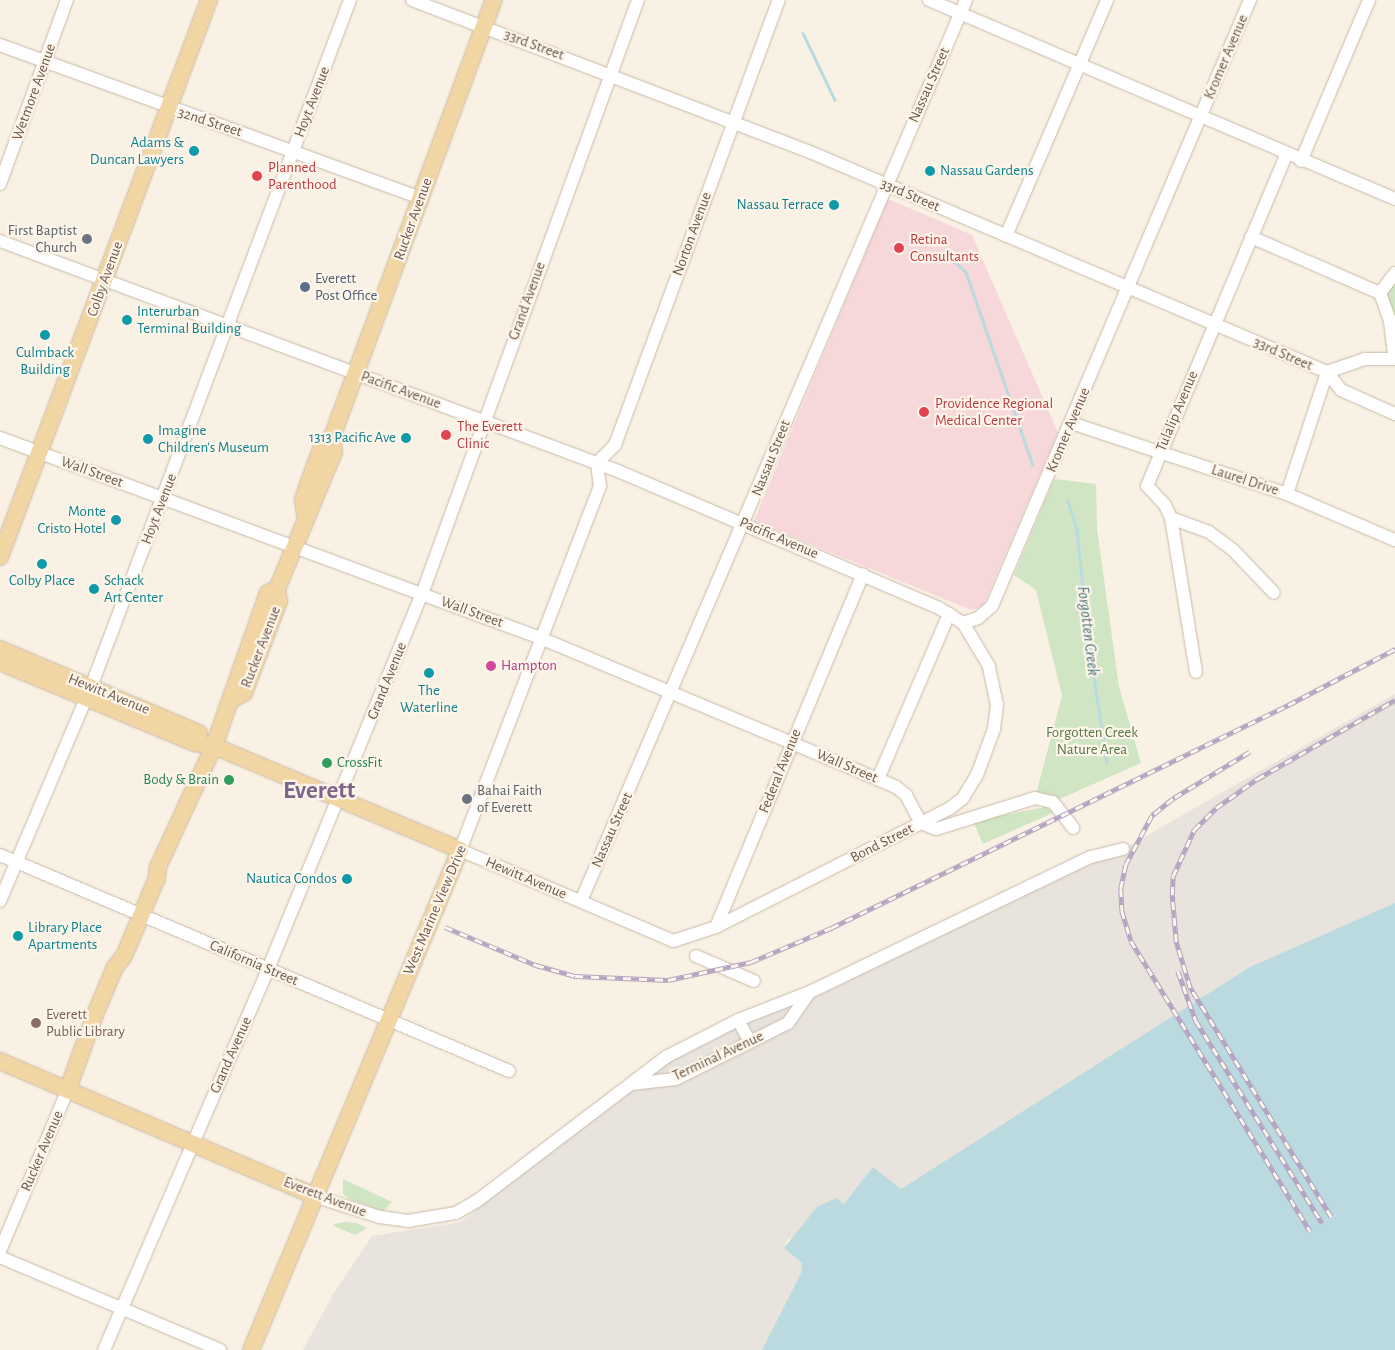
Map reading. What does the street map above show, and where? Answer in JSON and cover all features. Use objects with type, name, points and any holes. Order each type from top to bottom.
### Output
[{"type":"main road","name":"Colby Avenue","points":[[0,557],[169,109],[208,0]]},
{"type":"main road","name":"Rucker Avenue","points":[[68,1089],[96,1010],[116,967],[124,956],[157,878],[166,871],[181,837],[197,798],[196,787],[233,699],[244,693],[279,601],[276,590],[305,514],[303,500],[322,447],[332,437],[494,0]]},
{"type":"main road","name":"Hewitt Avenue","points":[[0,649],[195,743],[214,746],[460,850]]},
{"type":"main road","name":"Hewitt Avenue","points":[[0,662],[88,692]]},
{"type":"main road","name":"West Marine View Drive","points":[[251,1350],[317,1197],[460,850]]},
{"type":"main road","name":"Everett Avenue","points":[[0,1061],[317,1197]]},
{"type":"street","name":"Wetmore Avenue","points":[[0,184],[67,0]]},
{"type":"street","name":"Hoyt Avenue","points":[[0,902],[88,692],[229,326],[350,0]]},
{"type":"street","name":"33rd Street","points":[[412,0],[733,120],[885,184],[1214,324],[1330,378],[1341,390],[1395,414]]},
{"type":"street","name":"Grand Avenue","points":[[104,1350],[268,969],[422,594],[638,0]]},
{"type":"street","name":"Norton Avenue","points":[[598,463],[615,445],[733,120],[779,0]]},
{"type":"street","points":[[929,0],[1200,116],[1286,155],[1395,199]]},
{"type":"street","name":"Nassau Street","points":[[581,902],[672,694],[885,184],[966,0]]},
{"type":"street","points":[[1006,236],[1107,0]]},
{"type":"street","name":"Kromer Avenue","points":[[963,623],[978,618],[992,606],[1250,0]]},
{"type":"street","points":[[1301,161],[1369,0]]},
{"type":"street","name":"32nd Street","points":[[0,45],[169,109],[293,151],[421,198]]},
{"type":"street","name":"Tulalip Avenue","points":[[1196,672],[1171,518],[1165,505],[1147,486],[1159,453],[1286,155]]},
{"type":"street","points":[[1251,237],[1380,293],[1390,320],[1395,359],[1364,359],[1330,378]]},
{"type":"street","name":"Pacific Avenue","points":[[0,241],[598,463],[863,574],[963,623]]},
{"type":"street","points":[[1380,293],[1395,273]]},
{"type":"street","points":[[1330,378],[1395,407]]},
{"type":"street","name":"Laurel Drive","points":[[1071,423],[1287,494],[1330,378]]},
{"type":"street","name":"Wall Street","points":[[0,438],[543,639],[791,742],[878,779],[906,795],[921,823]]},
{"type":"street","name":"West Marine View Drive","points":[[460,850],[543,639],[600,486],[598,463]]},
{"type":"street","points":[[1287,494],[1395,540]]},
{"type":"street","points":[[1171,518],[1209,532],[1233,550],[1274,593]]},
{"type":"street","name":"Federal Avenue","points":[[716,927],[791,742],[863,574]]},
{"type":"street","points":[[878,779],[948,614]]},
{"type":"street","points":[[921,823],[963,798],[977,775],[994,729],[998,705],[994,679],[983,652],[963,623]]},
{"type":"street","name":"Bond Street","points":[[716,927],[921,823],[936,829],[1035,798],[1053,802],[1073,828]]},
{"type":"street","name":"Terminal Avenue","points":[[630,1084],[666,1056],[738,1020],[810,992],[1091,857],[1123,849]]},
{"type":"street","name":"Hewitt Avenue","points":[[460,850],[673,941],[716,927]]},
{"type":"street","name":"California Street","points":[[0,855],[509,1071]]},
{"type":"street","points":[[696,956],[754,981]]},
{"type":"street","name":"Terminal Avenue","points":[[630,1084],[676,1079],[788,1023],[810,992]]},
{"type":"street","points":[[738,1020],[750,1042]]},
{"type":"street","name":"Everett Avenue","points":[[317,1197],[366,1214],[408,1221],[456,1213],[477,1201],[630,1084]]},
{"type":"street","name":"Rucker Avenue","points":[[0,1251],[68,1089]]},
{"type":"street","points":[[0,1257],[220,1350]]},
{"type":"shaded area","name":"Providence Regional Medical Center","points":[[888,199],[972,235],[1058,433],[983,606],[971,610],[754,521]]},
{"type":"shaded area","points":[[1395,694],[1395,937],[1353,1213],[901,1189],[788,1239],[784,1248],[802,1263],[801,1273],[762,1350],[303,1350],[333,1294],[372,1236],[461,1222],[630,1084],[738,1020],[830,975],[1091,857],[1123,849]]},
{"type":"green space","points":[[1395,276],[1395,329],[1387,293]]},
{"type":"green space","name":"Forgotten Creek Nature Area","points":[[1054,479],[1096,484],[1097,529],[1119,687],[1141,763],[1053,802],[1035,798],[1062,696],[1036,590],[1014,575]]},
{"type":"green space","points":[[1045,807],[1055,812],[983,844],[973,821]]},
{"type":"green space","points":[[343,1179],[392,1202],[383,1211],[349,1199],[343,1194]]},
{"type":"green space","points":[[356,1223],[367,1228],[355,1235],[334,1226],[334,1224]]},
{"type":"water","points":[[1395,903],[1395,1350],[762,1350],[801,1273],[802,1263],[784,1248],[817,1207],[836,1198],[844,1204],[873,1167],[901,1189],[1250,967]]},
{"type":"waterway","name":"Forgotten Creek","points":[[803,33],[835,100]]},
{"type":"waterway","name":"Forgotten Creek","points":[[945,252],[966,272],[1033,465]]},
{"type":"waterway","name":"Forgotten Creek","points":[[1068,500],[1077,530],[1088,637],[1107,763]]},
{"type":"railway","points":[[445,927],[536,965],[575,976],[668,980],[751,962],[831,928],[1288,705],[1395,649]]},
{"type":"railway","points":[[1331,1217],[1190,988],[1176,942],[1172,895],[1173,876],[1194,830],[1216,808],[1257,779],[1395,700]]},
{"type":"railway","points":[[1250,752],[1173,799],[1152,816],[1126,865],[1121,889],[1122,911],[1131,941],[1310,1231]]},
{"type":"railway","points":[[1178,971],[1196,1021],[1322,1223]]},
{"type":"place","name":"Adams & Duncan Lawyers","points":[[194,151]]},
{"type":"place","name":"Nassau Gardens","points":[[930,171]]},
{"type":"place","name":"Planned Parenthood","points":[[257,176]]},
{"type":"place","name":"Nassau Terrace","points":[[834,205]]},
{"type":"place","name":"First Baptist Church","points":[[87,239]]},
{"type":"place","name":"Retina Consultants","points":[[899,248]]},
{"type":"place","name":"Everett Post Office","points":[[305,287]]},
{"type":"place","name":"Interurban Terminal Building","points":[[127,320]]},
{"type":"place","name":"Culmback Building","points":[[45,335]]},
{"type":"place","name":"Providence Regional Medical Center","points":[[924,412]]},
{"type":"place","name":"The Everett Clinic","points":[[446,435]]},
{"type":"place","name":"1313 Pacific Ave","points":[[406,438]]},
{"type":"place","name":"Imagine Children's Museum","points":[[148,439]]},
{"type":"place","name":"Monte Cristo Hotel","points":[[116,520]]},
{"type":"place","name":"Colby Place","points":[[42,564]]},
{"type":"place","name":"Schack Art Center","points":[[94,589]]},
{"type":"place","name":"Hampton","points":[[491,666]]},
{"type":"place","name":"The Waterline","points":[[429,673]]},
{"type":"place","name":"CrossFit","points":[[327,763]]},
{"type":"place","name":"Body & Brain","points":[[229,780]]},
{"type":"place","name":"Bahai Faith of Everett","points":[[467,799]]},
{"type":"place","name":"Nautica Condos","points":[[347,879]]},
{"type":"place","name":"Library Place Apartments","points":[[18,936]]},
{"type":"place","name":"Everett Public Library","points":[[36,1023]]},
{"type":"district","name":"Everett","points":[[319,791]]}]
